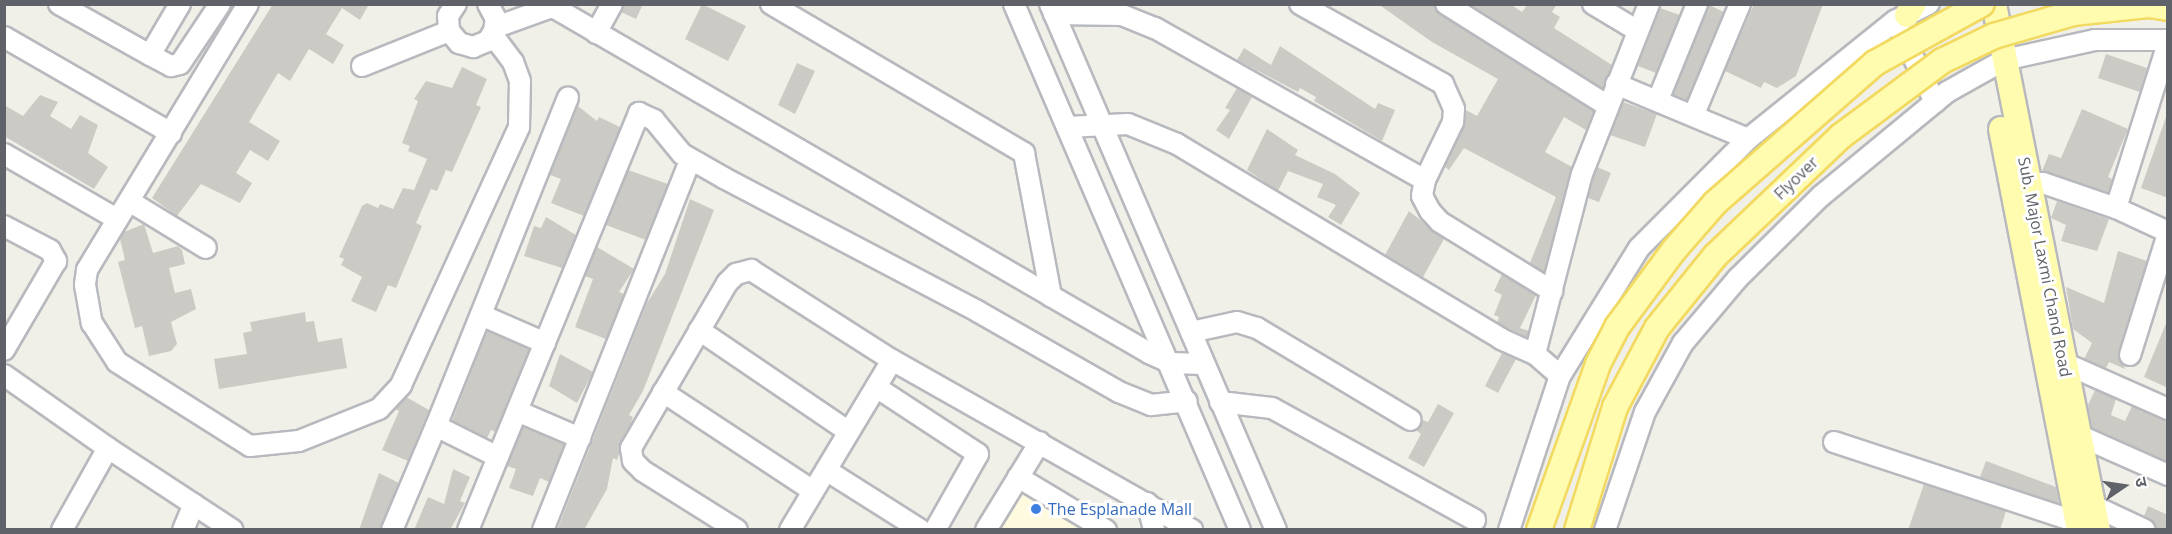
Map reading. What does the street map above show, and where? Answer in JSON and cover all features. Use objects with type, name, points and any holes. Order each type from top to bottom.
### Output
[{"type":"main road","name":"Sub. Major Laxmi Chand Road","points":[[1980,4],[1997,64],[2087,522]]},
{"type":"main road","name":"Flyover","points":[[1539,530],[1598,364],[1617,327],[1674,250],[1715,203],[1875,63],[1980,4]]},
{"type":"main road","name":"Sub. Major Laxmi Chand Road","points":[[1994,4],[1997,64]]},
{"type":"main road","name":"Flyover","points":[[1577,530],[1615,407],[1657,328],[1715,256],[1841,136],[1942,61],[1994,36],[2073,13],[2149,5],[2168,8]]},
{"type":"main road","name":"Sub. Major Laxmi Chand Road","points":[[2019,183],[2064,363],[2071,440]]},
{"type":"street","points":[[58,4],[93,13],[150,55],[171,66],[180,64],[220,4]]},
{"type":"street","points":[[150,55],[180,4]]},
{"type":"street","points":[[248,4],[87,270],[85,285],[92,323],[117,362],[250,446],[299,441],[379,409],[401,385],[519,127],[520,81],[513,62],[494,31],[488,4]]},
{"type":"street","points":[[456,4],[448,16],[449,31],[466,46],[481,45],[494,31],[550,6],[1051,297],[1171,363],[1203,364]]},
{"type":"street","points":[[596,33],[612,4]]},
{"type":"street","points":[[771,4],[1024,153],[1051,297]]},
{"type":"street","points":[[1014,4],[1171,363],[1240,530]]},
{"type":"street","points":[[1300,4],[1443,84],[1454,109],[1453,122],[1425,180],[1422,196],[1440,222],[1551,291]]},
{"type":"street","points":[[1446,4],[1608,106]]},
{"type":"street","points":[[1593,4],[1638,31]]},
{"type":"street","points":[[1535,354],[1582,174],[1649,4]]},
{"type":"street","points":[[1658,100],[1697,4]]},
{"type":"street","points":[[1694,114],[1740,4]]},
{"type":"street","points":[[1509,530],[1560,376],[1639,248],[1748,139],[1905,14],[1929,4]]},
{"type":"street","points":[[1276,530],[1052,9],[1122,15],[1155,28],[1425,180]]},
{"type":"street","points":[[1905,14],[1935,102]]},
{"type":"street","points":[[362,66],[449,31]]},
{"type":"street","points":[[4,37],[171,134]]},
{"type":"street","points":[[1605,530],[1645,412],[1683,344],[1705,314],[1821,196],[1935,102],[1997,64],[2095,40],[2168,42],[2116,208]]},
{"type":"street","points":[[1616,84],[1694,114],[1748,139]]},
{"type":"street","points":[[392,530],[568,98]]},
{"type":"street","points":[[468,530],[639,113],[654,120],[673,146],[691,159],[1119,392],[1151,405],[1187,401]]},
{"type":"street","points":[[1067,127],[1100,122],[1128,124],[1177,144],[1501,339],[1535,354],[1560,376]]},
{"type":"street","points":[[4,154],[117,219]]},
{"type":"street","points":[[543,530],[691,159]]},
{"type":"street","points":[[2019,183],[2116,208],[2168,233],[2130,355]]},
{"type":"street","points":[[129,201],[206,248]]},
{"type":"street","points":[[4,226],[50,250],[56,261],[4,350]]},
{"type":"street","points":[[737,530],[633,460],[631,448],[727,283],[735,274],[751,270],[892,360],[1192,530]]},
{"type":"street","points":[[481,315],[545,343]]},
{"type":"street","points":[[1191,332],[1237,322],[1257,328],[1411,420]]},
{"type":"street","points":[[699,330],[849,432]]},
{"type":"street","points":[[790,530],[892,360]]},
{"type":"street","points":[[2064,363],[2168,409]]},
{"type":"street","points":[[7,386],[108,448],[233,530]]},
{"type":"street","points":[[876,387],[978,454],[935,530]]},
{"type":"street","points":[[663,392],[813,491]]},
{"type":"street","points":[[1220,402],[1272,408],[1475,520]]},
{"type":"street","points":[[517,411],[580,438]]},
{"type":"street","points":[[436,426],[498,457]]},
{"type":"street","points":[[2071,440],[2168,475]]},
{"type":"street","points":[[986,530],[1040,442]]},
{"type":"street","points":[[1834,442],[2087,522],[2145,530]]},
{"type":"street","points":[[62,530],[108,448]]},
{"type":"street","points":[[826,470],[921,530]]},
{"type":"street","points":[[1018,477],[1106,530]]},
{"type":"street","points":[[1147,503],[1154,530]]},
{"type":"street","points":[[183,530],[194,504]]},
{"type":"shaded area","name":"The Esplanade Mall","points":[[1025,489],[1091,530],[1001,530]]},
{"type":"building","points":[[273,4],[369,4],[360,20],[342,8],[326,34],[344,45],[333,64],[309,49],[290,81],[278,73],[249,122],[280,141],[268,161],[250,150],[236,173],[252,183],[240,203],[201,184],[177,216],[152,198]]},
{"type":"building","points":[[624,4],[643,4],[636,19],[621,12]]},
{"type":"building","points":[[702,4],[746,26],[728,61],[685,39]]},
{"type":"building","points":[[1378,4],[1434,4],[1440,14],[1594,111],[1586,130],[1564,117],[1545,152],[1572,167],[1544,272],[1530,263],[1556,197],[1464,148],[1449,170],[1445,167],[1464,127],[1466,110],[1477,116],[1498,79],[1432,42]]},
{"type":"building","points":[[1469,4],[1510,4],[1522,12],[1528,4],[1557,4],[1552,12],[1560,17],[1554,28],[1612,65],[1603,89]]},
{"type":"building","points":[[1754,4],[1823,4],[1796,76],[1777,88],[1764,82],[1761,88],[1725,71]]},
{"type":"building","points":[[1709,5],[1724,12],[1687,100],[1673,95]]},
{"type":"building","points":[[1660,8],[1680,15],[1656,73],[1638,66]]},
{"type":"building","points":[[1280,46],[1375,109],[1378,103],[1395,110],[1382,141],[1314,101],[1316,97],[1300,88],[1298,92],[1237,60],[1244,48],[1271,65]]},
{"type":"building","points":[[2106,54],[2147,68],[2140,92],[2098,78]]},
{"type":"building","points":[[797,63],[815,71],[795,114],[778,105]]},
{"type":"building","points":[[462,67],[487,79],[476,105],[481,107],[452,172],[446,170],[437,191],[431,189],[416,223],[422,226],[396,288],[388,285],[376,312],[351,301],[362,277],[341,265],[344,259],[339,257],[362,206],[367,203],[378,208],[380,204],[393,209],[403,188],[414,190],[427,159],[408,151],[410,146],[402,143],[418,101],[414,99],[426,81],[452,88]]},
{"type":"building","points":[[1237,88],[1252,97],[1229,139],[1216,130],[1230,110],[1225,108]]},
{"type":"building","points":[[40,95],[58,102],[50,116],[71,129],[80,115],[98,125],[88,153],[108,167],[94,189],[4,136],[4,105],[23,116]]},
{"type":"building","points":[[1623,102],[1657,114],[1645,147],[1610,135]]},
{"type":"building","points":[[578,106],[597,121],[599,117],[620,127],[584,216],[551,203],[561,179],[550,175]]},
{"type":"building","points":[[2082,109],[2128,129],[2108,177],[2112,179],[2108,193],[2042,171],[2049,154],[2061,158]]},
{"type":"building","points":[[2168,114],[2168,198],[2141,188]]},
{"type":"building","points":[[1267,129],[1298,150],[1295,155],[1335,174],[1360,193],[1341,225],[1328,217],[1336,205],[1317,197],[1323,184],[1288,171],[1278,191],[1247,170]]},
{"type":"building","points":[[1597,167],[1611,173],[1599,202],[1588,198]]},
{"type":"building","points":[[628,170],[668,184],[646,240],[606,225]]},
{"type":"building","points":[[690,199],[714,210],[643,391],[629,415],[633,417],[617,460],[613,458],[607,489],[584,530],[557,530],[647,303],[665,274]]},
{"type":"building","points":[[2057,201],[2109,219],[2097,251],[2061,241],[2066,225],[2051,218]]},
{"type":"building","points":[[1409,211],[1444,239],[1423,277],[1385,255]]},
{"type":"building","points":[[546,217],[576,235],[562,268],[524,256],[534,226],[541,228]]},
{"type":"building","points":[[144,224],[153,253],[178,246],[182,250],[185,264],[169,268],[175,293],[191,289],[196,309],[171,322],[177,344],[171,351],[149,356],[142,326],[135,328],[118,262],[125,260],[120,239],[124,232]]},
{"type":"building","points":[[597,247],[634,269],[619,292],[624,294],[606,339],[575,327],[593,279],[585,276]]},
{"type":"building","points":[[2118,251],[2147,261],[2119,351],[2125,369],[2109,362],[2106,368],[2084,359],[2092,343],[2073,329],[2066,287],[2104,303]]},
{"type":"building","points":[[1502,274],[1536,295],[1520,328],[1529,331],[1527,337],[1497,323],[1499,317],[1494,315],[1502,295],[1494,291]]},
{"type":"building","points":[[305,312],[306,322],[314,321],[318,342],[342,338],[347,368],[219,389],[214,359],[247,354],[243,333],[252,331],[250,322]]},
{"type":"building","points":[[2168,321],[2168,388],[2144,377]]},
{"type":"building","points":[[487,331],[529,349],[495,432],[491,430],[487,438],[452,421]]},
{"type":"building","points":[[1502,353],[1516,359],[1498,393],[1485,386]]},
{"type":"building","points":[[560,354],[593,372],[577,403],[549,386]]},
{"type":"building","points":[[2095,390],[2116,399],[2111,415],[2125,421],[2132,406],[2168,421],[2168,462],[2092,428],[2088,405]]},
{"type":"building","points":[[406,397],[429,410],[408,461],[382,450],[399,411],[395,409]]},
{"type":"building","points":[[1438,404],[1454,413],[1424,467],[1408,458],[1421,434],[1417,431],[1423,420],[1428,422]]},
{"type":"building","points":[[523,427],[564,444],[549,482],[540,478],[533,496],[509,488],[516,469],[507,466]]},
{"type":"building","points":[[1986,461],[2056,487],[2059,504],[1980,477]]},
{"type":"building","points":[[453,469],[470,477],[460,501],[465,503],[450,530],[414,530],[428,497],[444,504]]},
{"type":"building","points":[[379,473],[399,483],[380,530],[359,530]]},
{"type":"building","points":[[1924,484],[2006,511],[2000,530],[1908,530]]},
{"type":"building","points":[[2148,506],[2168,515],[2168,530],[2157,530],[2144,516]]},
{"type":"place","name":"The Esplanade Mall","points":[[1036,509]]}]
